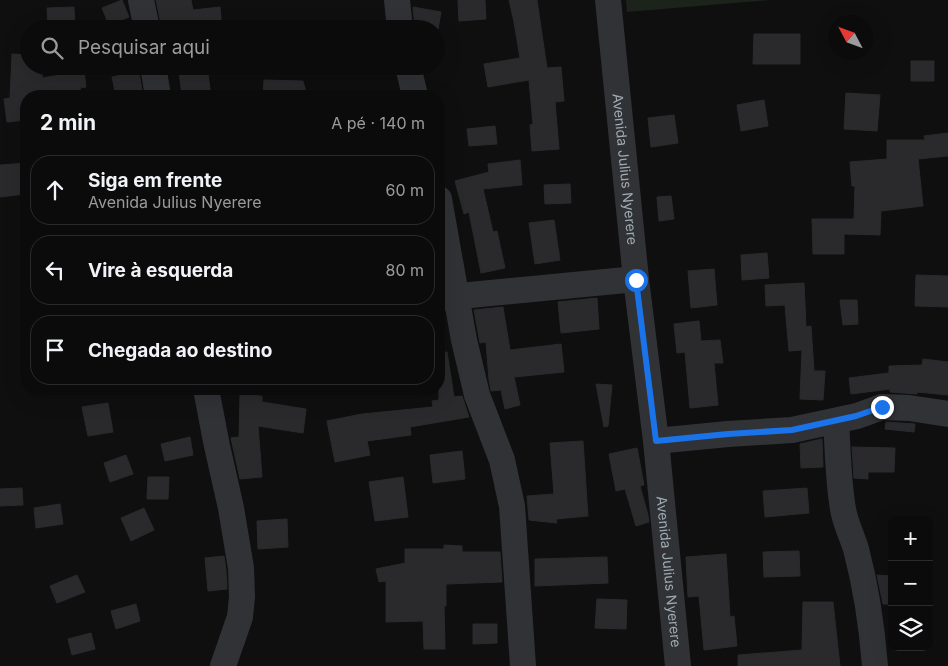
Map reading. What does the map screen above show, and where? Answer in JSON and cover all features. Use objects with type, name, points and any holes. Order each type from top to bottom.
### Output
[{"type":"street","points":[[142,0],[145,20]]},
{"type":"street","points":[[397,0],[399,20]]},
{"type":"street","name":"Avenida Julius Nyerere","points":[[608,0],[636,280],[656,441],[678,666]]},
{"type":"street","points":[[154,75],[157,90]]},
{"type":"street","points":[[410,75],[414,90]]},
{"type":"street","points":[[445,265],[448,298],[464,340],[477,394],[502,460],[512,506],[523,666]]},
{"type":"street","points":[[448,298],[636,280]]},
{"type":"street","points":[[207,395],[241,568],[242,597],[240,617],[223,666]]},
{"type":"street","points":[[656,441],[792,430],[856,416],[882,407],[909,408],[948,414]]},
{"type":"street","points":[[836,421],[843,511],[856,549],[865,590],[875,666]]},
{"type":"shaded area","points":[[626,0],[771,0],[627,12]]},
{"type":"building","points":[[122,0],[129,17],[122,20],[107,20],[102,8]]},
{"type":"building","points":[[156,0],[191,0],[193,10],[220,7],[221,20],[160,20]]},
{"type":"building","points":[[458,0],[485,0],[486,19],[459,21]]},
{"type":"building","points":[[509,0],[537,0],[547,68],[561,67],[564,101],[555,102],[559,149],[532,151],[530,125],[533,124],[529,80],[488,87],[484,64],[520,58]]},
{"type":"building","points":[[74,7],[75,20],[48,20],[47,8]]},
{"type":"building","points":[[413,7],[441,12],[440,20],[414,20]]},
{"type":"building","points":[[754,34],[800,34],[800,64],[753,64]]},
{"type":"building","points":[[12,54],[20,54],[20,75],[42,75],[42,78],[60,75],[84,75],[86,87],[80,88],[80,90],[20,90],[20,121],[7,122],[4,99],[10,98]]},
{"type":"building","points":[[911,61],[934,61],[934,81],[911,81]]},
{"type":"building","points":[[140,75],[142,90],[115,90],[112,77]]},
{"type":"building","points":[[179,75],[208,75],[210,90],[181,90]]},
{"type":"building","points":[[264,80],[303,81],[305,90],[263,90]]},
{"type":"building","points":[[846,93],[880,95],[877,131],[844,129]]},
{"type":"building","points":[[764,100],[768,126],[741,131],[737,105]]},
{"type":"building","points":[[674,115],[678,143],[651,147],[648,118]]},
{"type":"building","points":[[495,126],[497,144],[469,146],[467,129]]},
{"type":"building","points":[[948,133],[948,156],[918,159],[923,206],[881,211],[880,235],[844,234],[844,254],[813,254],[812,219],[854,219],[855,186],[852,186],[850,162],[887,159],[887,140],[925,140],[924,136]]},
{"type":"building","points":[[520,160],[522,185],[483,189],[493,232],[497,231],[505,268],[481,273],[469,212],[464,214],[455,181],[489,172],[488,164]]},
{"type":"building","points":[[20,163],[20,195],[0,197],[0,165]]},
{"type":"building","points":[[570,184],[571,203],[545,204],[544,185]]},
{"type":"building","points":[[671,196],[674,219],[659,221],[657,197]]},
{"type":"building","points":[[554,220],[560,260],[535,264],[529,223]]},
{"type":"building","points":[[767,253],[769,278],[742,280],[741,255]]},
{"type":"building","points":[[714,269],[717,305],[691,308],[688,271]]},
{"type":"building","points":[[916,275],[948,276],[948,307],[915,306]]},
{"type":"building","points":[[804,283],[806,327],[811,326],[814,371],[825,371],[823,400],[800,399],[802,350],[789,351],[785,305],[766,306],[765,285]]},
{"type":"building","points":[[597,298],[599,329],[561,333],[558,302]]},
{"type":"building","points":[[840,300],[857,300],[858,324],[843,325]]},
{"type":"building","points":[[503,307],[510,350],[561,344],[564,372],[514,377],[520,405],[505,409],[501,390],[491,391],[486,342],[480,343],[474,310]]},
{"type":"building","points":[[699,321],[701,341],[720,340],[723,363],[714,363],[718,405],[690,408],[685,352],[677,353],[674,324]]},
{"type":"building","points":[[445,352],[447,352],[454,397],[462,396],[469,417],[410,427],[411,435],[367,441],[370,455],[335,462],[327,421],[362,414],[433,407],[432,401],[439,400],[439,395],[445,395]]},
{"type":"building","points":[[923,359],[948,362],[948,395],[890,392],[890,389],[851,394],[849,378],[889,373],[889,366],[922,365]]},
{"type":"building","points":[[596,384],[612,385],[608,426],[604,427]]},
{"type":"building","points":[[240,395],[262,396],[262,402],[306,409],[303,433],[258,426],[262,477],[240,479],[231,438],[239,437]]},
{"type":"building","points":[[108,403],[113,432],[88,436],[82,407]]},
{"type":"building","points":[[886,422],[915,424],[914,432],[885,429]]},
{"type":"building","points":[[190,437],[193,455],[165,461],[161,444]]},
{"type":"building","points":[[822,439],[823,467],[801,468],[800,444]]},
{"type":"building","points":[[583,441],[588,516],[556,519],[557,523],[529,520],[527,496],[554,494],[550,443]]},
{"type":"building","points":[[852,447],[895,448],[894,472],[868,472],[868,479],[854,478]]},
{"type":"building","points":[[637,448],[644,485],[640,486],[649,522],[636,526],[625,489],[616,491],[609,454]]},
{"type":"building","points":[[462,451],[465,479],[433,483],[430,455]]},
{"type":"building","points":[[126,455],[133,474],[110,482],[104,463]]},
{"type":"building","points":[[148,477],[169,477],[168,499],[147,499]]},
{"type":"building","points":[[403,477],[408,517],[375,521],[369,482]]},
{"type":"building","points":[[22,488],[23,505],[0,506],[0,489]]},
{"type":"building","points":[[807,488],[809,513],[765,517],[763,491]]},
{"type":"building","points":[[60,504],[63,524],[36,528],[34,508]]},
{"type":"building","points":[[144,508],[154,530],[131,541],[121,518]]},
{"type":"building","points":[[287,519],[288,547],[258,549],[257,521]]},
{"type":"building","points":[[444,545],[462,546],[462,552],[500,552],[502,582],[446,584],[446,606],[444,606],[445,649],[424,649],[423,621],[386,622],[386,581],[379,582],[376,569],[405,563],[405,549],[444,549]]},
{"type":"building","points":[[799,551],[800,576],[764,577],[763,552]]},
{"type":"building","points":[[726,554],[730,617],[734,616],[737,646],[704,650],[699,596],[688,597],[686,557]]},
{"type":"building","points":[[224,556],[227,589],[208,591],[205,558]]},
{"type":"building","points":[[607,557],[608,583],[535,586],[535,559]]},
{"type":"building","points":[[77,575],[85,592],[57,603],[50,586]]},
{"type":"building","points":[[877,575],[888,576],[888,604],[883,604]]},
{"type":"building","points":[[597,599],[627,600],[626,629],[595,628]]},
{"type":"building","points":[[803,602],[833,602],[840,666],[738,666],[738,655],[802,650]]},
{"type":"building","points":[[136,604],[140,621],[116,629],[111,611]]},
{"type":"building","points":[[473,624],[497,624],[497,643],[473,644]]},
{"type":"building","points":[[91,633],[95,649],[72,655],[68,639]]},
{"type":"route","points":[[636,280],[656,441],[792,430],[856,416],[882,407]]}]
